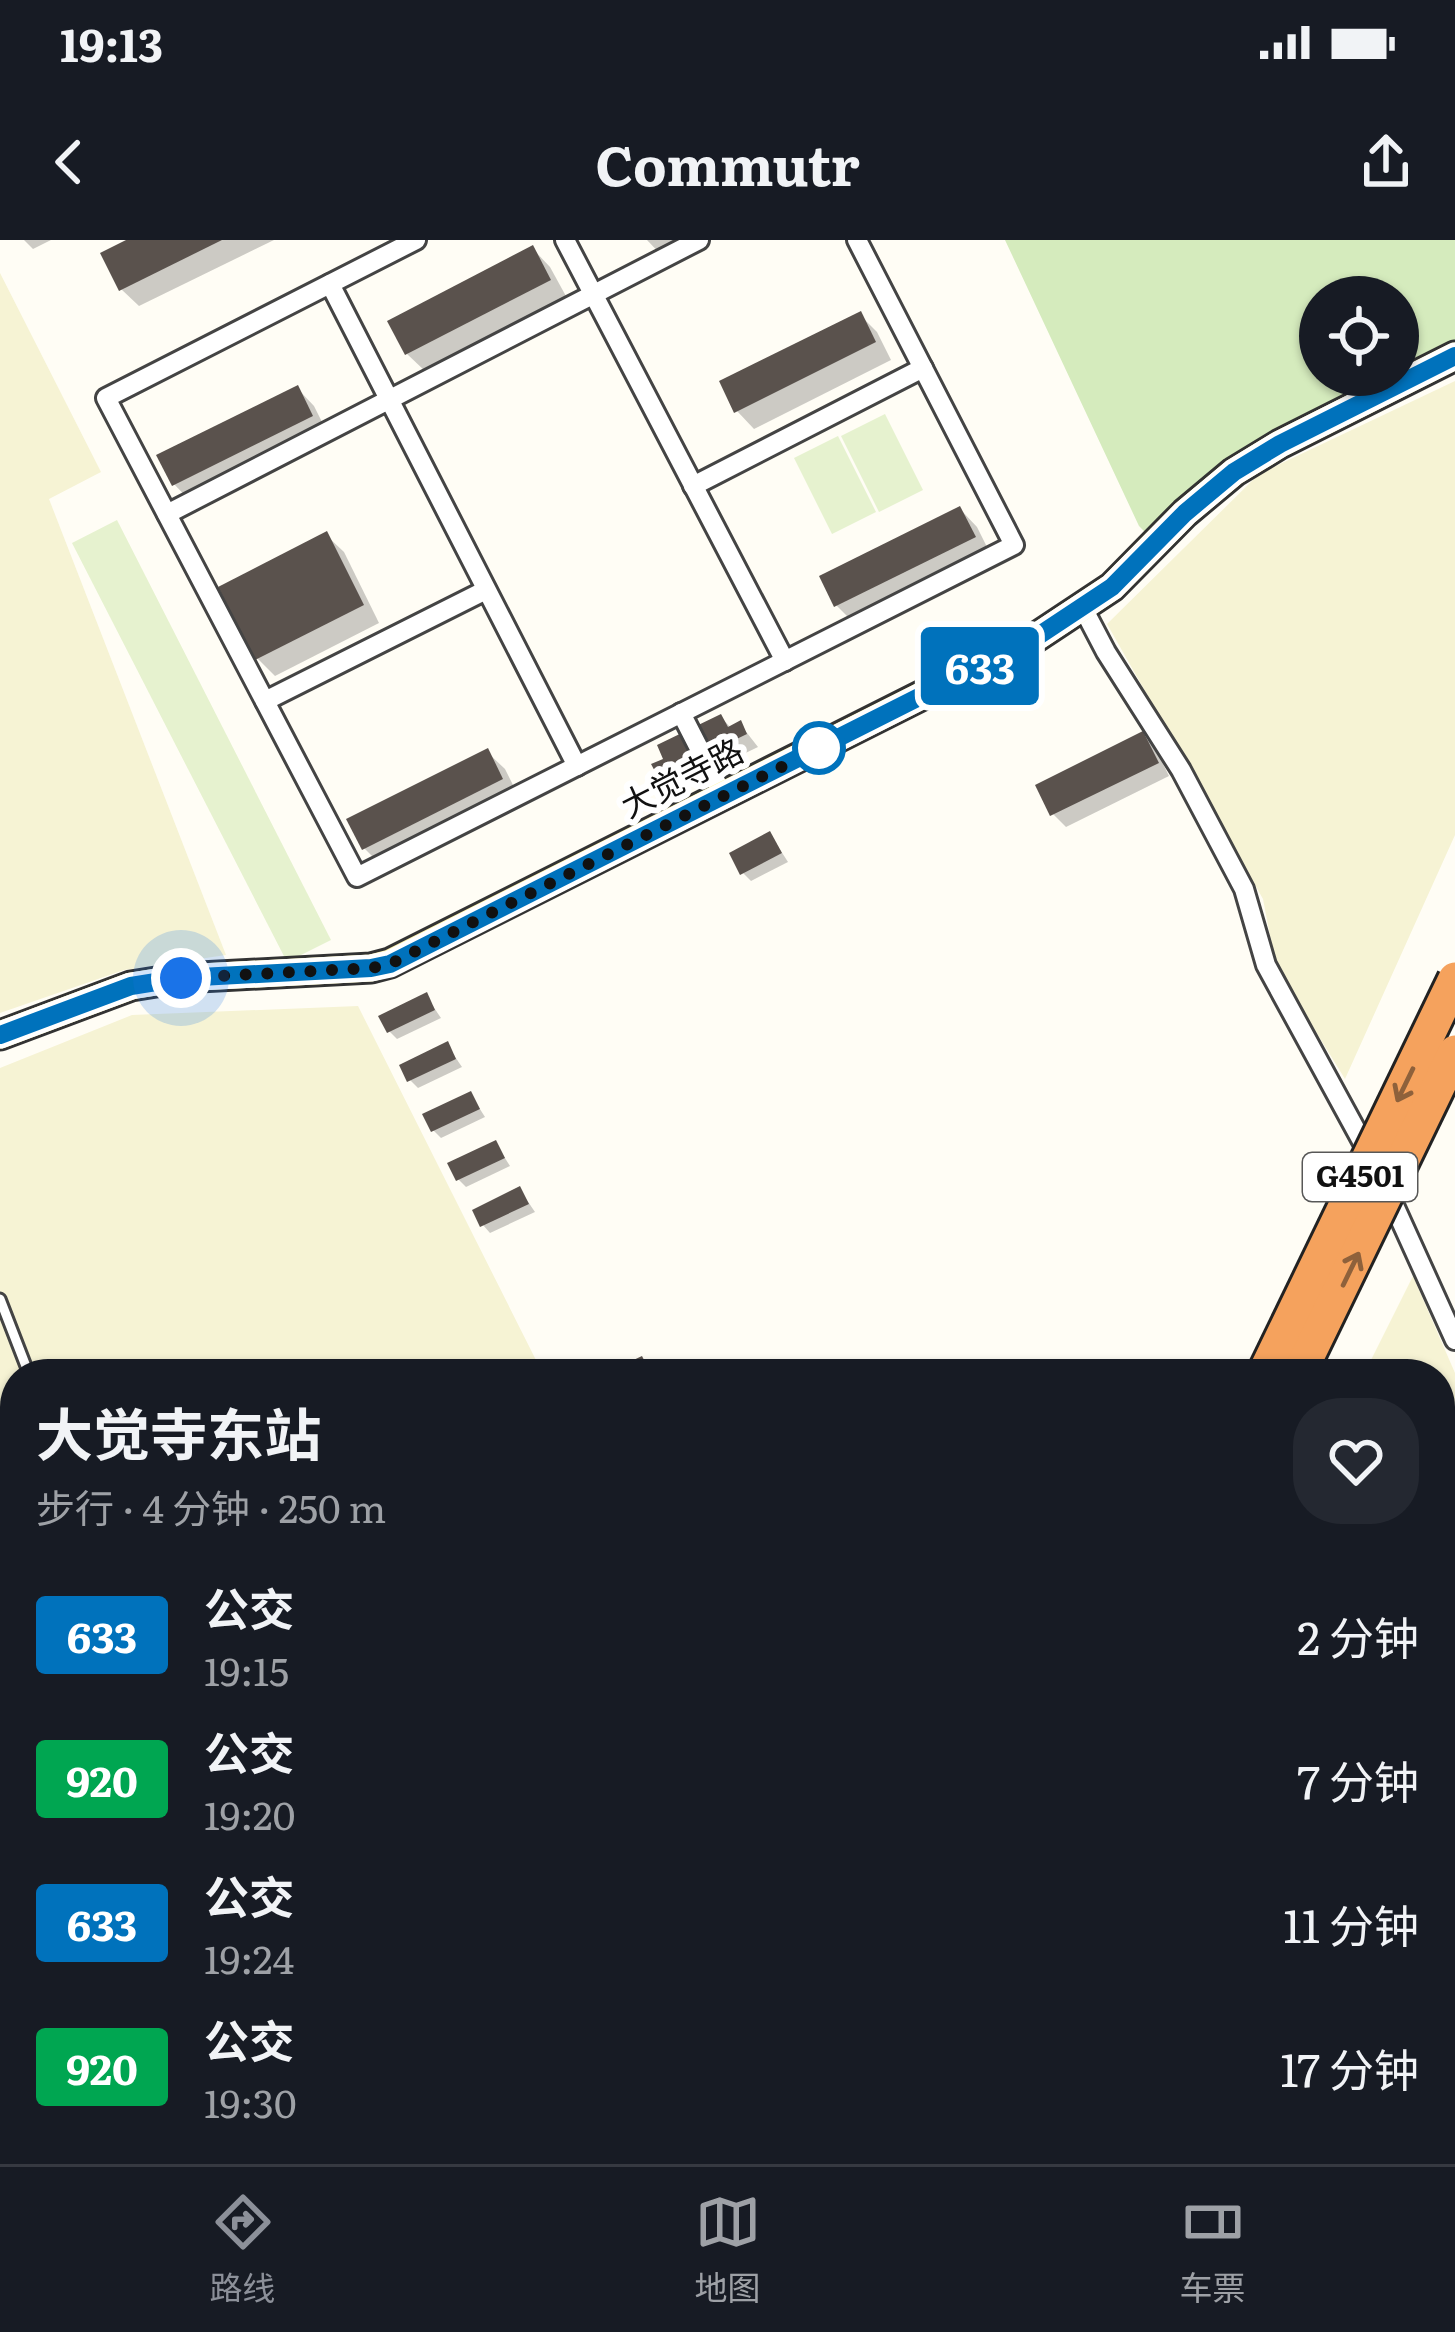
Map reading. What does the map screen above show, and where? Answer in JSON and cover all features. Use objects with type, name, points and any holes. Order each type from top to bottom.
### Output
[{"type":"highway","name":"G4501","points":[[1271,1359],[1455,980]]},
{"type":"highway","name":"G4501","points":[[1306,1359],[1455,1052]]},
{"type":"main road","name":"大觉寺路","points":[[0,1035],[131,986],[181,978],[390,964],[1032,640],[1112,587],[1185,513],[1234,472],[1455,356]]},
{"type":"street","points":[[416,240],[106,398],[358,878],[1014,545],[857,240]]},
{"type":"street","points":[[565,240],[784,661]]},
{"type":"street","points":[[167,514],[699,240]]},
{"type":"street","points":[[330,284],[577,766]]},
{"type":"street","points":[[693,486],[923,368]]},
{"type":"street","points":[[265,701],[486,590]]},
{"type":"street","points":[[1083,608],[1181,770],[1244,890],[1266,965],[1358,1132],[1419,1254],[1455,1340]]},
{"type":"street","points":[[681,713],[724,797]]},
{"type":"lane","points":[[0,1299],[23,1359]]},
{"type":"shaded area","points":[[0,273],[101,472],[49,499],[226,955],[124,970],[0,1013]]},
{"type":"shaded area","points":[[1455,381],[1455,835],[1345,1079],[1276,967],[1263,899],[1107,624],[1259,474]]},
{"type":"shaded area","points":[[358,1006],[535,1359],[0,1359],[0,1068],[132,1015]]},
{"type":"shaded area","points":[[1413,1276],[1449,1359],[1372,1359]]},
{"type":"green space","points":[[1005,240],[1455,240],[1455,340],[1419,359],[1419,276],[1299,276],[1299,396],[1348,396],[1226,461],[1145,532]]},
{"type":"green space","points":[[885,414],[923,490],[879,512],[841,436]]},
{"type":"green space","points":[[838,436],[876,512],[832,534],[794,458]]},
{"type":"green space","points":[[117,520],[331,940],[287,962],[72,543]]},
{"type":"building","points":[[126,240],[222,240],[119,291],[100,253]]},
{"type":"building","points":[[533,245],[551,280],[405,355],[387,321]]},
{"type":"building","points":[[861,311],[876,342],[734,413],[719,381]]},
{"type":"building","points":[[298,385],[313,416],[172,486],[156,455]]},
{"type":"building","points":[[960,506],[976,537],[834,607],[819,576]]},
{"type":"building","points":[[327,531],[364,605],[255,660],[218,587]]},
{"type":"building","points":[[721,714],[728,727],[741,720],[747,734],[658,777],[651,764],[663,759],[657,745]]},
{"type":"building","points":[[1143,731],[1159,763],[1050,816],[1035,785]]},
{"type":"building","points":[[488,748],[503,779],[362,850],[346,819]]},
{"type":"building","points":[[770,831],[782,853],[740,875],[729,853]]},
{"type":"building","points":[[427,992],[435,1010],[387,1033],[378,1016]]},
{"type":"building","points":[[448,1041],[456,1059],[407,1082],[399,1065]]},
{"type":"building","points":[[471,1091],[480,1109],[431,1132],[422,1114]]},
{"type":"building","points":[[496,1140],[505,1158],[456,1181],[447,1163]]},
{"type":"building","points":[[520,1186],[529,1204],[480,1227],[472,1210]]},
{"type":"bus line","name":"633","points":[[0,1035],[131,986],[181,978],[390,964],[1032,640],[1112,587],[1185,513],[1234,472],[1455,356]]},
{"type":"route","points":[[181,978],[390,964],[819,748]]}]
